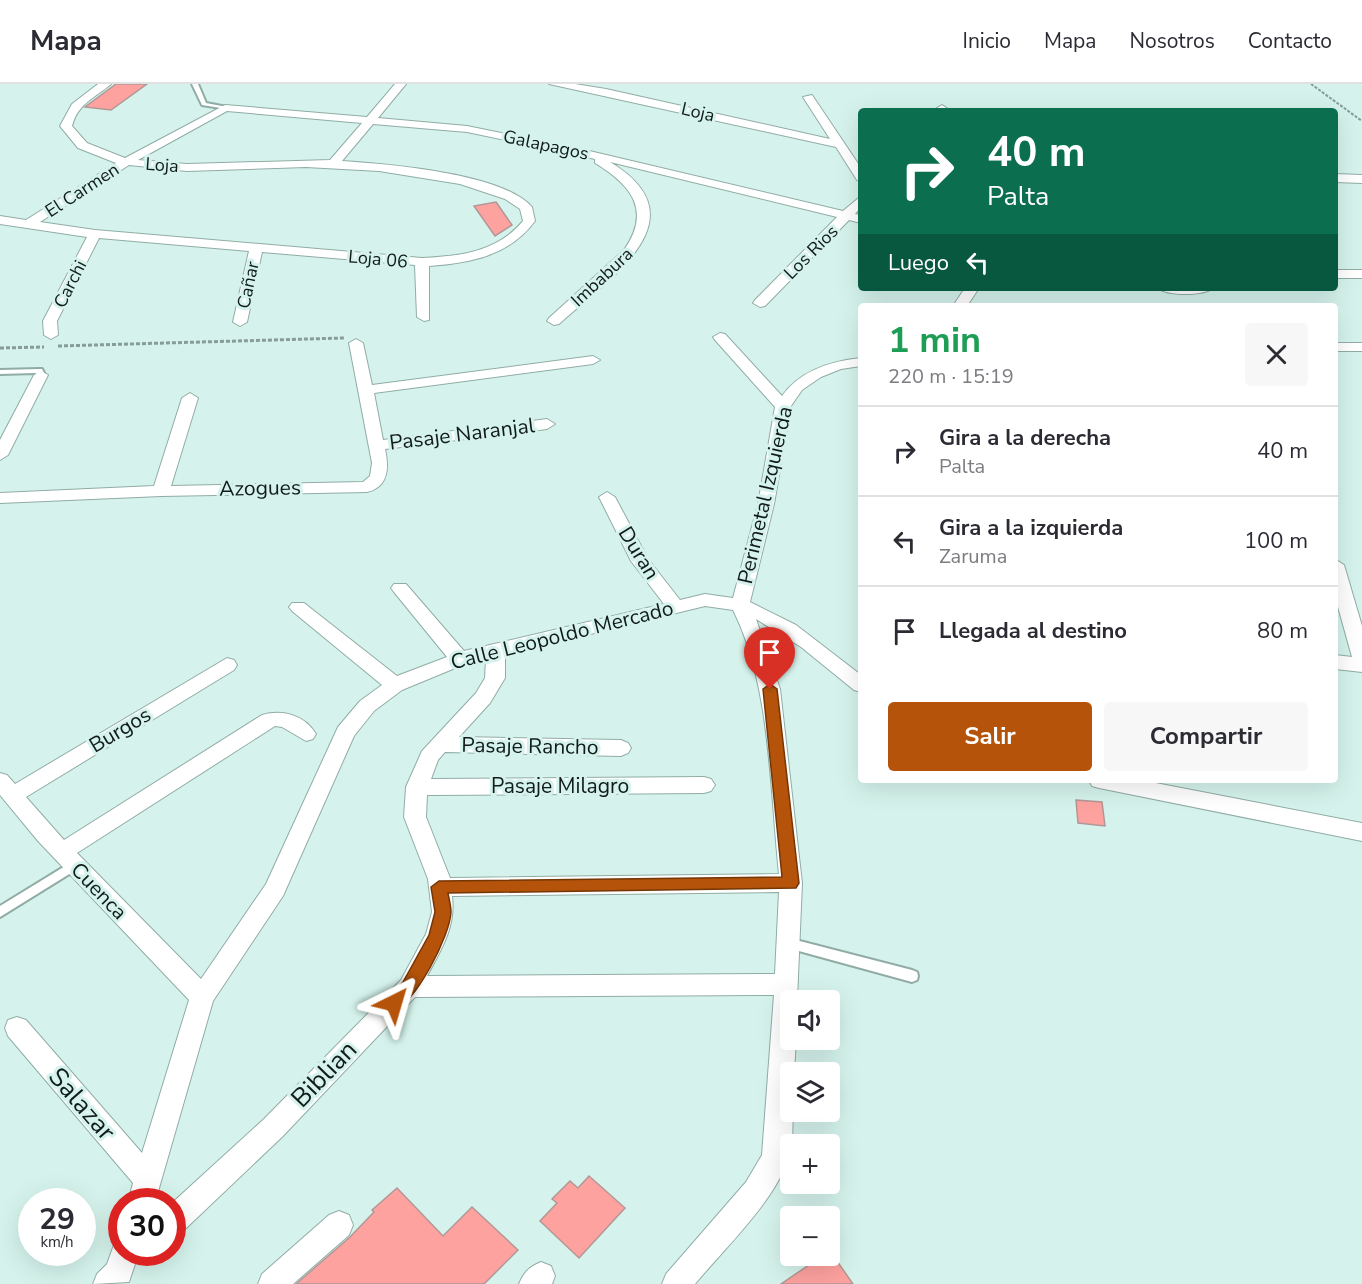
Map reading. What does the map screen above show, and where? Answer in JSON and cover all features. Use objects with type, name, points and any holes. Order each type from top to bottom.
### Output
[{"type":"street","name":"Loja","points":[[106,84],[85,96],[69,114],[66,126],[83,148],[126,162],[176,167],[333,164]]},
{"type":"street","points":[[333,164],[401,84]]},
{"type":"street","name":"Loja","points":[[554,84],[606,92],[841,145]]},
{"type":"street","points":[[808,97],[858,172]]},
{"type":"street","name":"El Carmen","points":[[27,225],[126,162],[225,108]]},
{"type":"street","name":"Galapagos","points":[[225,108],[459,127],[581,152],[858,218]]},
{"type":"street","name":"Imbabura","points":[[554,321],[628,253],[636,244],[645,224],[642,202],[621,175],[581,152]]},
{"type":"street","name":"Loja 06","points":[[0,220],[95,234],[422,262],[469,259],[513,241],[529,221],[526,207],[508,194],[479,185],[407,172],[333,164]]},
{"type":"street","points":[[1338,178],[1362,179]]},
{"type":"street","name":"Los Rios","points":[[760,303],[858,203]]},
{"type":"street","name":"Carchi","points":[[51,335],[51,321],[95,234]]},
{"type":"street","name":"Cañar","points":[[240,322],[256,249]]},
{"type":"street","points":[[422,262],[424,317]]},
{"type":"street","points":[[1338,274],[1362,274]]},
{"type":"street","points":[[720,337],[783,406]]},
{"type":"street","name":"Azogues","points":[[0,498],[161,491],[367,487],[378,478],[380,463],[356,343]]},
{"type":"street","points":[[1338,347],[1362,347]]},
{"type":"street","points":[[365,390],[592,360]]},
{"type":"street","name":"Perimetal Izquierda","points":[[740,606],[766,504],[783,406],[788,395],[822,370],[858,363]]},
{"type":"street","points":[[0,456],[41,375]]},
{"type":"street","points":[[161,491],[190,398]]},
{"type":"street","name":"Pasaje Naranjal","points":[[378,445],[547,424]]},
{"type":"street","name":"Duran","points":[[607,497],[640,561],[675,606]]},
{"type":"street","points":[[1338,575],[1362,658]]},
{"type":"street","points":[[400,588],[460,658]]},
{"type":"street","name":"Calle Leopoldo Mercado","points":[[146,1188],[202,997],[275,889],[345,732],[367,706],[395,685],[460,658],[705,600],[722,600],[740,606],[789,629],[858,683]]},
{"type":"street","points":[[676,1284],[756,1191],[775,1158],[781,1101],[791,883],[770,689],[752,629],[740,606]]},
{"type":"street","points":[[298,607],[395,685]]},
{"type":"street","name":"Biblian","points":[[186,1209],[273,1128],[409,987],[437,936],[443,912],[439,879],[415,818],[417,787],[429,756],[483,698],[495,678],[496,649]]},
{"type":"street","points":[[1338,662],[1362,665]]},
{"type":"street","name":"Burgos","points":[[7,788],[227,665]]},
{"type":"street","points":[[69,859],[269,720],[279,717],[288,720],[306,734]]},
{"type":"street","name":"Pasaje Rancho","points":[[439,744],[621,748]]},
{"type":"street","points":[[1115,783],[1362,832]]},
{"type":"street","name":"Pasaje Milagro","points":[[417,787],[704,785]]},
{"type":"street","name":"Cuenca","points":[[7,788],[69,859],[202,997]]},
{"type":"street","points":[[439,887],[791,883]]},
{"type":"street","points":[[409,987],[786,984]]},
{"type":"street","name":"Salazar","points":[[17,1028],[143,1188]]},
{"type":"street","points":[[272,1284],[339,1225]]},
{"type":"lane","points":[[195,84],[204,104],[225,108]]},
{"type":"lane","points":[[0,372],[39,371],[41,375]]},
{"type":"lane","points":[[0,912],[69,859]]},
{"type":"lane","points":[[788,943],[912,976]]},
{"type":"path","points":[[1311,84],[1362,121]]},
{"type":"path","points":[[0,348],[338,337],[356,343]]},
{"type":"building","points":[[116,84],[147,84],[111,110],[85,107]]},
{"type":"building","points":[[496,202],[512,225],[495,236],[474,206]]},
{"type":"building","points":[[1076,800],[1102,802],[1105,826],[1078,823]]},
{"type":"building","points":[[589,1176],[625,1208],[579,1258],[540,1221],[557,1203],[552,1199],[570,1181],[578,1188]]},
{"type":"building","points":[[397,1188],[443,1236],[472,1207],[518,1250],[484,1284],[296,1284],[350,1237],[374,1212],[372,1210]]},
{"type":"building","points":[[840,1265],[853,1284],[781,1284],[807,1266]]},
{"type":"route","points":[[394,1003],[409,987],[437,936],[443,912],[439,887],[791,883],[770,689]]}]
